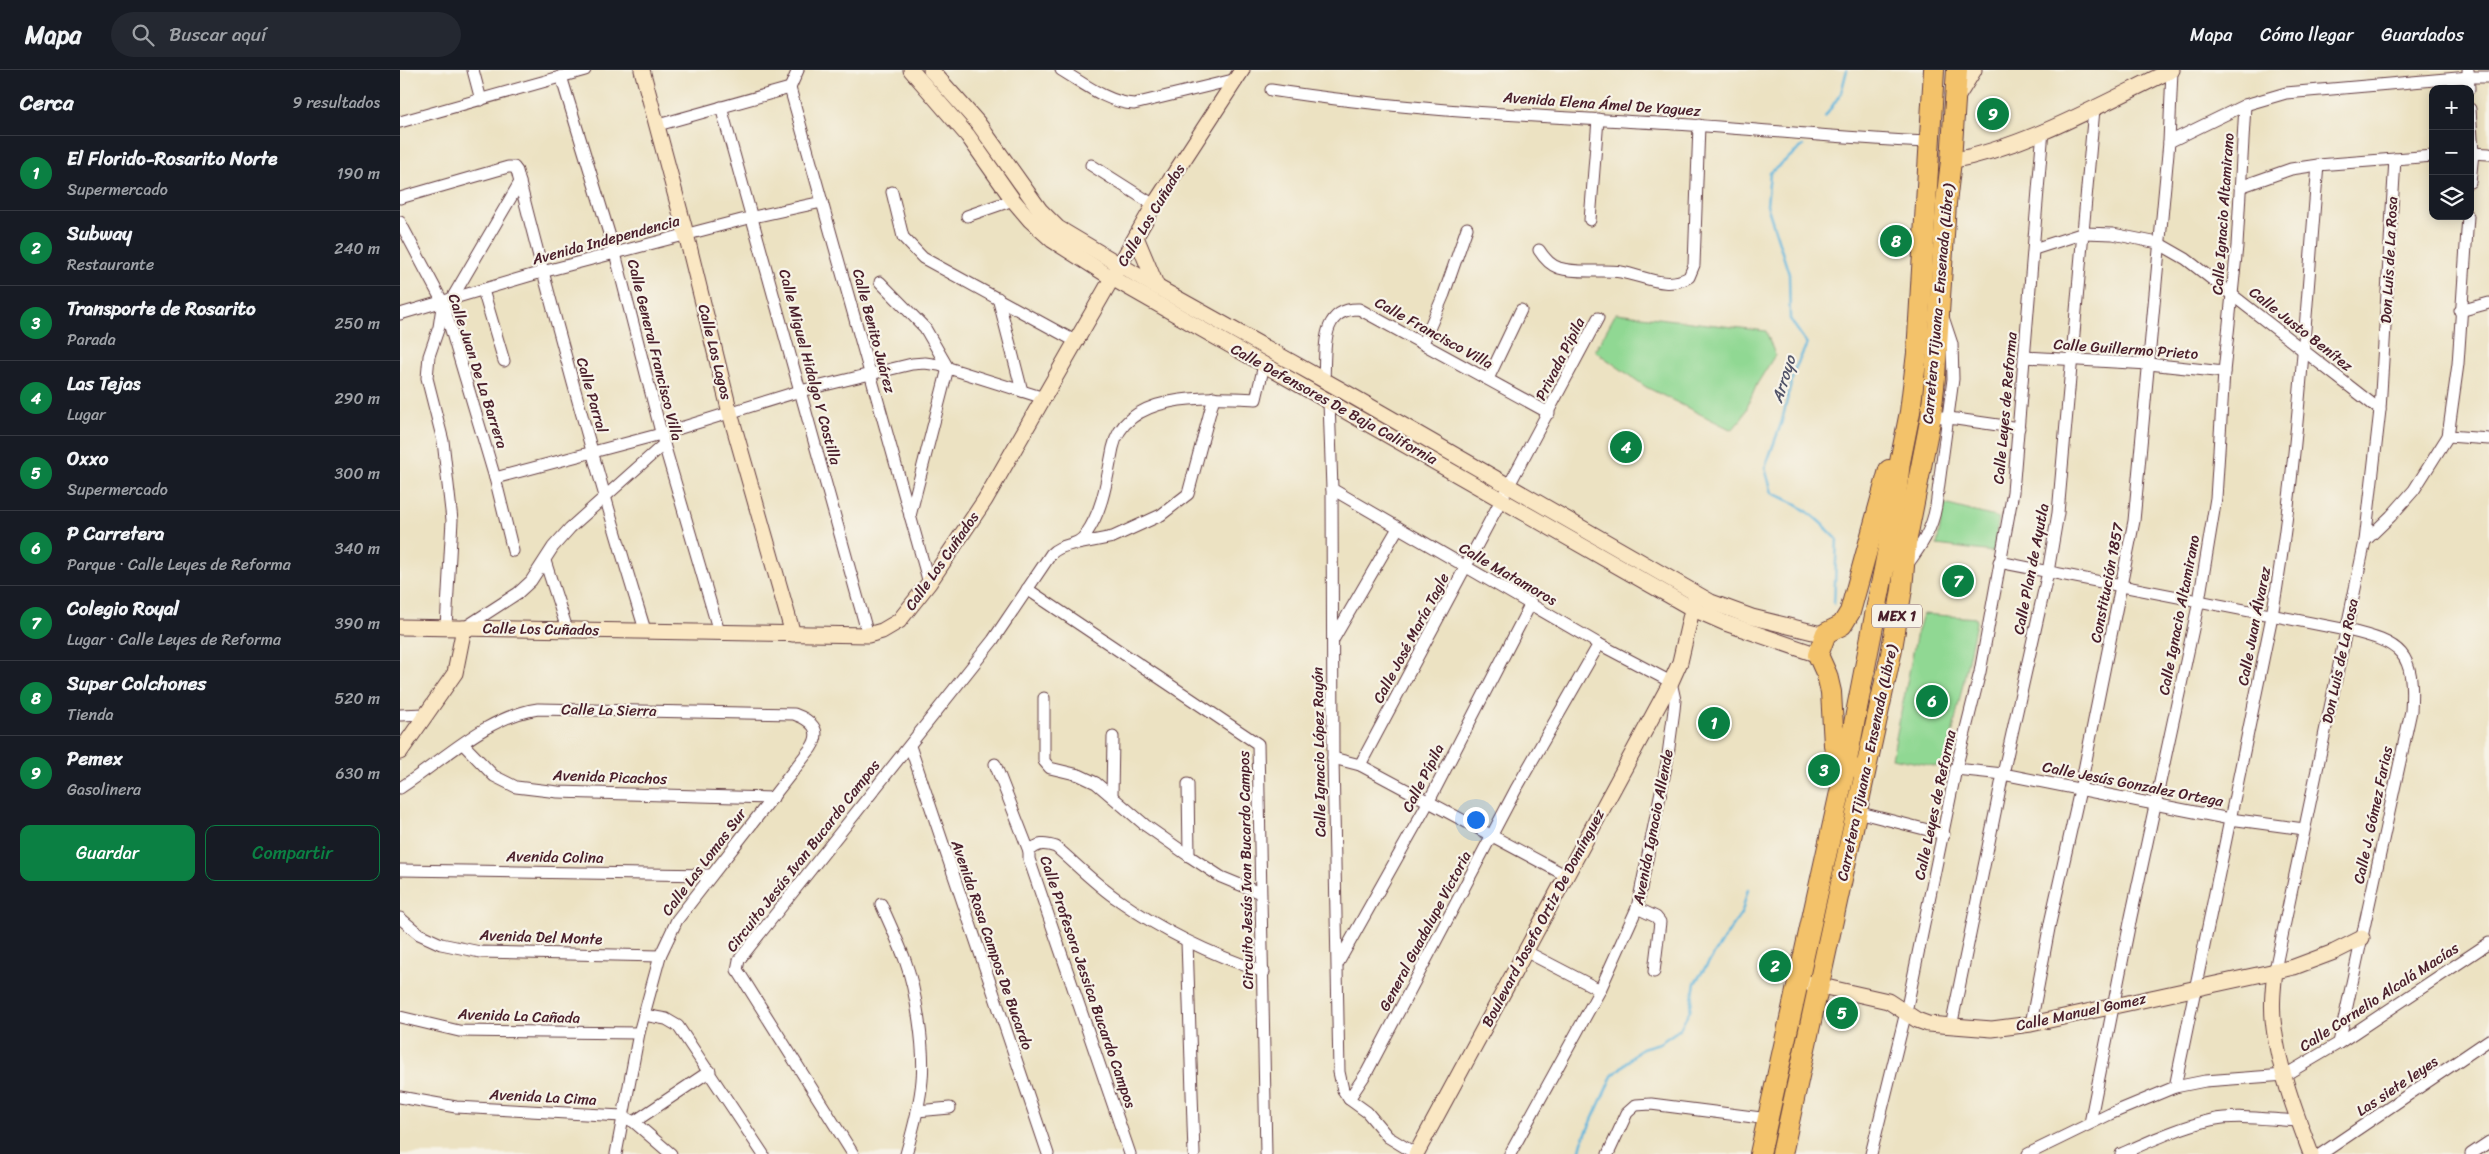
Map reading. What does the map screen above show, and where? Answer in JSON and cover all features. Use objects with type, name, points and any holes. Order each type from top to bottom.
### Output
[{"type":"highway","name":"Carretera Tijuana - Ensenada (Libre)","points":[[1760,1154],[1846,765],[1880,598],[1892,528],[1917,353],[1934,70]]},
{"type":"highway","name":"Carretera Tijuana - Ensenada (Libre)","points":[[1782,1154],[1891,654],[1906,543],[1940,417],[1940,310],[1946,203],[1951,161],[1957,70]]},
{"type":"highway","points":[[1925,213],[1946,203]]},
{"type":"highway","points":[[1846,863],[1840,855],[1839,848],[1853,777],[1851,767],[1838,757],[1834,746],[1831,692],[1827,675],[1818,655],[1826,633],[1842,625],[1850,612],[1886,476],[1889,468],[1900,462],[1910,466],[1911,474],[1901,527],[1902,537],[1906,543]]},
{"type":"street","points":[[473,70],[481,100]]},
{"type":"street","points":[[400,122],[585,70]]},
{"type":"street","name":"Calle Los Lagos","points":[[642,70],[686,234],[730,414],[793,634]]},
{"type":"street","points":[[658,125],[790,88],[798,70]]},
{"type":"street","name":"Calle Defensores De Baja California","points":[[911,70],[987,160],[1013,200],[1030,220],[1264,365],[1329,402],[1506,493]]},
{"type":"street","name":"Calle Defensores De Baja California","points":[[931,70],[1000,152],[1055,234]]},
{"type":"street","points":[[1061,70],[1113,100],[1124,104],[1134,104],[1240,74]]},
{"type":"street","points":[[1954,103],[1974,70]]},
{"type":"street","points":[[1951,161],[1994,151],[2094,109],[2172,70]]},
{"type":"street","name":"Constitución 1857","points":[[2031,1024],[2050,923],[2080,790],[2134,521],[2158,244],[2169,142],[2172,70]]},
{"type":"street","points":[[2169,142],[2245,105],[2270,97],[2305,90],[2468,73],[2489,77]]},
{"type":"street","name":"Calle Los Cuñados","points":[[400,627],[868,635],[882,631],[899,621],[929,583],[985,500],[1154,205],[1240,74]]},
{"type":"street","name":"Calle General Francisco Villa","points":[[561,76],[615,253],[662,439],[719,632]]},
{"type":"street","name":"Calle Benito Juárez","points":[[790,88],[929,583]]},
{"type":"street","name":"Avenida Elena Ámel De Yaguez","points":[[1271,90],[1359,104],[1699,125],[1870,140],[1930,142]]},
{"type":"street","name":"Calle Ignacio Altamirano","points":[[2090,1123],[2155,802],[2199,601],[2216,498],[2224,372],[2233,295],[2245,105]]},
{"type":"street","name":"Calle Miguel Hidalgo Y Costilla","points":[[721,108],[753,217],[868,635]]},
{"type":"street","name":"Calle Plan de Ayutla","points":[[1951,1027],[2003,774],[2048,572],[2058,513],[2094,109]]},
{"type":"street","points":[[1590,220],[1598,119]]},
{"type":"street","points":[[1539,250],[1546,260],[1557,268],[1621,272],[1659,282],[1678,282],[1689,276],[1694,265],[1699,125]]},
{"type":"street","name":"Calle Leyes de Reforma","points":[[1871,1154],[1906,1012],[1956,769],[1980,672],[2013,492],[2043,130]]},
{"type":"street","points":[[987,160],[1000,152]]},
{"type":"street","points":[[2474,153],[2489,154]]},
{"type":"street","points":[[2240,188],[2291,169],[2318,165],[2429,156]]},
{"type":"street","name":"Don Luis de La Rosa","points":[[2311,1154],[2285,1075],[2274,1028],[2272,1000],[2275,970],[2365,541],[2380,410],[2395,159]]},
{"type":"street","points":[[1091,165],[1154,205]]},
{"type":"street","name":"Calle Juan Álvarez","points":[[2175,1087],[2272,616],[2285,544],[2294,467],[2318,165]]},
{"type":"street","name":"Calle Parral","points":[[400,198],[514,167],[517,171],[542,272],[604,498],[645,630]]},
{"type":"street","points":[[446,627],[452,520],[443,441],[427,378],[429,356],[447,301],[520,182]]},
{"type":"street","points":[[892,192],[902,237],[922,258],[1075,341]]},
{"type":"street","points":[[967,216],[1013,200]]},
{"type":"street","name":"Avenida Independencia","points":[[400,314],[542,272],[753,217],[822,202]]},
{"type":"street","points":[[2365,541],[2414,490],[2448,436],[2458,364],[2460,311],[2468,220]]},
{"type":"street","name":"Calle Juan De La Barrera","points":[[400,222],[447,301],[513,551]]},
{"type":"street","points":[[1423,343],[1444,294],[1467,228]]},
{"type":"street","name":"Calle Justo Benítez","points":[[2034,249],[2084,233],[2113,234],[2158,244],[2186,259],[2380,410]]},
{"type":"street","points":[[1136,236],[1157,287]]},
{"type":"street","name":"Calle Defensores De Baja California","points":[[1116,272],[1157,287],[1338,388],[1506,493],[1575,533],[1693,609],[1726,623],[1818,655]]},
{"type":"street","points":[[880,282],[925,328],[948,368],[910,518]]},
{"type":"street","points":[[483,290],[504,361]]},
{"type":"street","points":[[998,298],[1022,391]]},
{"type":"street","points":[[2460,311],[2488,306]]},
{"type":"street","name":"Calle Francisco Villa","points":[[1324,380],[1327,330],[1331,321],[1344,311],[1359,309],[1549,413]]},
{"type":"street","points":[[1488,379],[1521,310]]},
{"type":"street","name":"Privada Pípila","points":[[1549,413],[1598,318]]},
{"type":"street","name":"Calle Guillermo Prieto","points":[[2024,358],[2073,358],[2224,372]]},
{"type":"street","points":[[495,478],[592,452],[662,439],[800,391],[870,373],[925,363],[948,368],[1044,398]]},
{"type":"street","points":[[1077,544],[1090,527],[1104,496],[1118,432],[1134,414],[1166,403],[1214,396],[1256,399],[1264,365]]},
{"type":"street","points":[[1329,402],[1338,388]]},
{"type":"street","name":"Circuito Jesús Ivan Bucardo Campos","points":[[853,1154],[740,974],[737,965],[993,640],[1027,588],[1057,548],[1121,533],[1161,515],[1188,494],[1214,396]]},
{"type":"street","name":"Calle Ignacio López Rayón","points":[[1329,402],[1332,489],[1333,758],[1339,1072],[1343,1090],[1349,1099]]},
{"type":"street","points":[[1506,493],[1549,413]]},
{"type":"street","points":[[1904,569],[1926,538],[1933,524],[1940,417],[2019,428]]},
{"type":"street","points":[[2448,436],[2489,439]]},
{"type":"street","points":[[400,752],[455,673],[464,628],[518,593],[531,582],[553,547],[662,439]]},
{"type":"street","name":"Calle Matamoros","points":[[1332,489],[1531,603],[1598,644],[1671,682]]},
{"type":"street","name":"Calle José María Tagle","points":[[1360,765],[1506,493]]},
{"type":"street","points":[[1332,642],[1398,528]]},
{"type":"street","name":"Calle Defensores De Baja California","points":[[1575,533],[1711,602],[1752,617],[1816,633],[1826,633]]},
{"type":"street","points":[[545,561],[567,629]]},
{"type":"street","name":"Calle J. Gómez Farias","points":[[1999,562],[2379,637],[2399,650],[2408,665],[2412,680],[2411,711],[2339,1043]]},
{"type":"street","name":"Circuito Jesús Ivan Bucardo Campos","points":[[1027,588],[1256,741],[1259,748],[1266,1154]]},
{"type":"street","points":[[1671,682],[1680,662],[1696,593]]},
{"type":"street","name":"Calle Pípila","points":[[1338,965],[1429,801],[1531,603]]},
{"type":"street","name":"General Guadalupe Victoria","points":[[1349,1099],[1367,1072],[1516,789],[1598,644]]},
{"type":"street","name":"Boulevard Josefa Ortiz De Domínguez","points":[[1416,1154],[1565,875],[1671,682]]},
{"type":"street","name":"Avenida Ignacio Allende","points":[[1510,1154],[1600,990],[1637,908],[1667,762],[1675,700],[1671,682]]},
{"type":"street","points":[[1044,698],[1044,760],[1046,765],[1050,768],[1079,775],[1096,783],[1145,825],[1188,856],[1221,877],[1260,893]]},
{"type":"street","name":"Calle La Sierra","points":[[400,788],[505,717],[519,712],[538,709],[794,714],[808,719],[814,725],[817,733],[816,741],[811,748]]},
{"type":"street","points":[[400,715],[425,714]]},
{"type":"street","points":[[1112,796],[1113,737]]},
{"type":"street","name":"Avenida Picachos","points":[[463,744],[494,776],[516,787],[558,792],[773,798]]},
{"type":"street","name":"Avenida Rosa Campos De Bucardo","points":[[910,746],[1048,1154]]},
{"type":"street","name":"Calle Las Lomas Sur","points":[[616,1154],[639,1033],[660,956],[677,920],[710,875],[811,748]]},
{"type":"street","points":[[1333,758],[1360,765],[1565,875]]},
{"type":"street","points":[[995,764],[1029,851]]},
{"type":"street","name":"Calle Jesús Gonzalez Ortega","points":[[1956,769],[2003,774],[2080,790],[2155,802],[2230,819],[2304,829]]},
{"type":"street","points":[[1188,784],[1188,856]]},
{"type":"street","points":[[1857,812],[1944,834]]},
{"type":"street","name":"Calle Profesora Jessica Bucardo Campos","points":[[1130,1154],[1032,869],[1029,851],[1044,843],[1056,847],[1116,899],[1187,941],[1226,959],[1264,972]]},
{"type":"street","name":"Avenida Colina","points":[[400,870],[710,875]]},
{"type":"street","points":[[881,904],[906,960],[914,995],[920,1036],[922,1078],[917,1111],[906,1154]]},
{"type":"street","points":[[1637,908],[1656,917],[1660,922],[1654,972]]},
{"type":"street","name":"Avenida Del Monte","points":[[400,918],[419,934],[442,944],[480,952],[660,956]]},
{"type":"street","name":"Calle Manuel Gomez","points":[[1799,981],[1820,984],[1888,1001],[1917,1020],[1928,1024],[1992,1029],[2031,1024],[2312,961],[2362,938]]},
{"type":"street","points":[[1187,941],[1194,1154]]},
{"type":"street","name":"Calle Cornelio Alcalá Macías","points":[[2285,1075],[2339,1043],[2489,943]]},
{"type":"street","points":[[1525,951],[1600,990]]},
{"type":"street","points":[[644,1016],[666,1019],[678,1026],[710,1071],[763,1154]]},
{"type":"street","name":"Avenida La Cañada","points":[[400,1017],[459,1030],[639,1033]]},
{"type":"street","name":"Las siete leyes","points":[[2321,1154],[2489,1040]]},
{"type":"street","points":[[634,1122],[710,1071]]},
{"type":"street","points":[[2033,1153],[2090,1123],[2175,1087],[2205,1081],[2285,1075]]},
{"type":"street","name":"Avenida La Cima","points":[[400,1097],[456,1107],[622,1116],[634,1122],[671,1154]]},
{"type":"street","points":[[1349,1099],[1367,1112],[1388,1137],[1416,1154]]},
{"type":"street","points":[[1608,1154],[1627,1112],[1636,1105],[1651,1104],[1769,1119]]},
{"type":"street","points":[[917,1111],[950,1108]]},
{"type":"street","points":[[2121,1154],[2174,1131],[2212,1120],[2240,1118],[2299,1121]]},
{"type":"street","points":[[2471,1154],[2489,1142]]},
{"type":"green space","points":[[1616,313],[1766,331],[1775,355],[1757,384],[1743,417],[1732,430],[1646,387],[1595,351]]},
{"type":"green space","points":[[1944,504],[1999,518],[1993,552],[1937,545]]},
{"type":"green space","points":[[1923,614],[1977,618],[1945,768],[1892,758],[1916,637]]},
{"type":"waterway","name":"Arroyo","points":[[1825,117],[1841,93],[1847,70]]},
{"type":"waterway","name":"Arroyo","points":[[1803,146],[1770,173],[1767,205],[1789,274],[1790,319],[1807,344],[1794,371],[1782,421],[1765,468],[1772,493],[1808,512],[1837,539],[1834,604]]},
{"type":"waterway","points":[[1579,1154],[1582,1142],[1612,1076],[1642,1048],[1660,1043],[1680,1029],[1690,1010],[1695,983],[1742,912],[1748,889]]},
{"type":"place","name":"Pemex","points":[[1993,114]]},
{"type":"place","name":"Super Colchones","points":[[1896,241]]},
{"type":"place","name":"Las Tejas","points":[[1626,447]]},
{"type":"place","name":"Colegio Royal","points":[[1958,581]]},
{"type":"place","name":"P Carretera","points":[[1932,701]]},
{"type":"place","name":"El Florido-Rosarito Norte","points":[[1714,723]]},
{"type":"place","name":"Transporte de Rosarito","points":[[1824,770]]},
{"type":"place","name":"Subway","points":[[1775,966]]},
{"type":"place","name":"Oxxo","points":[[1842,1013]]}]
